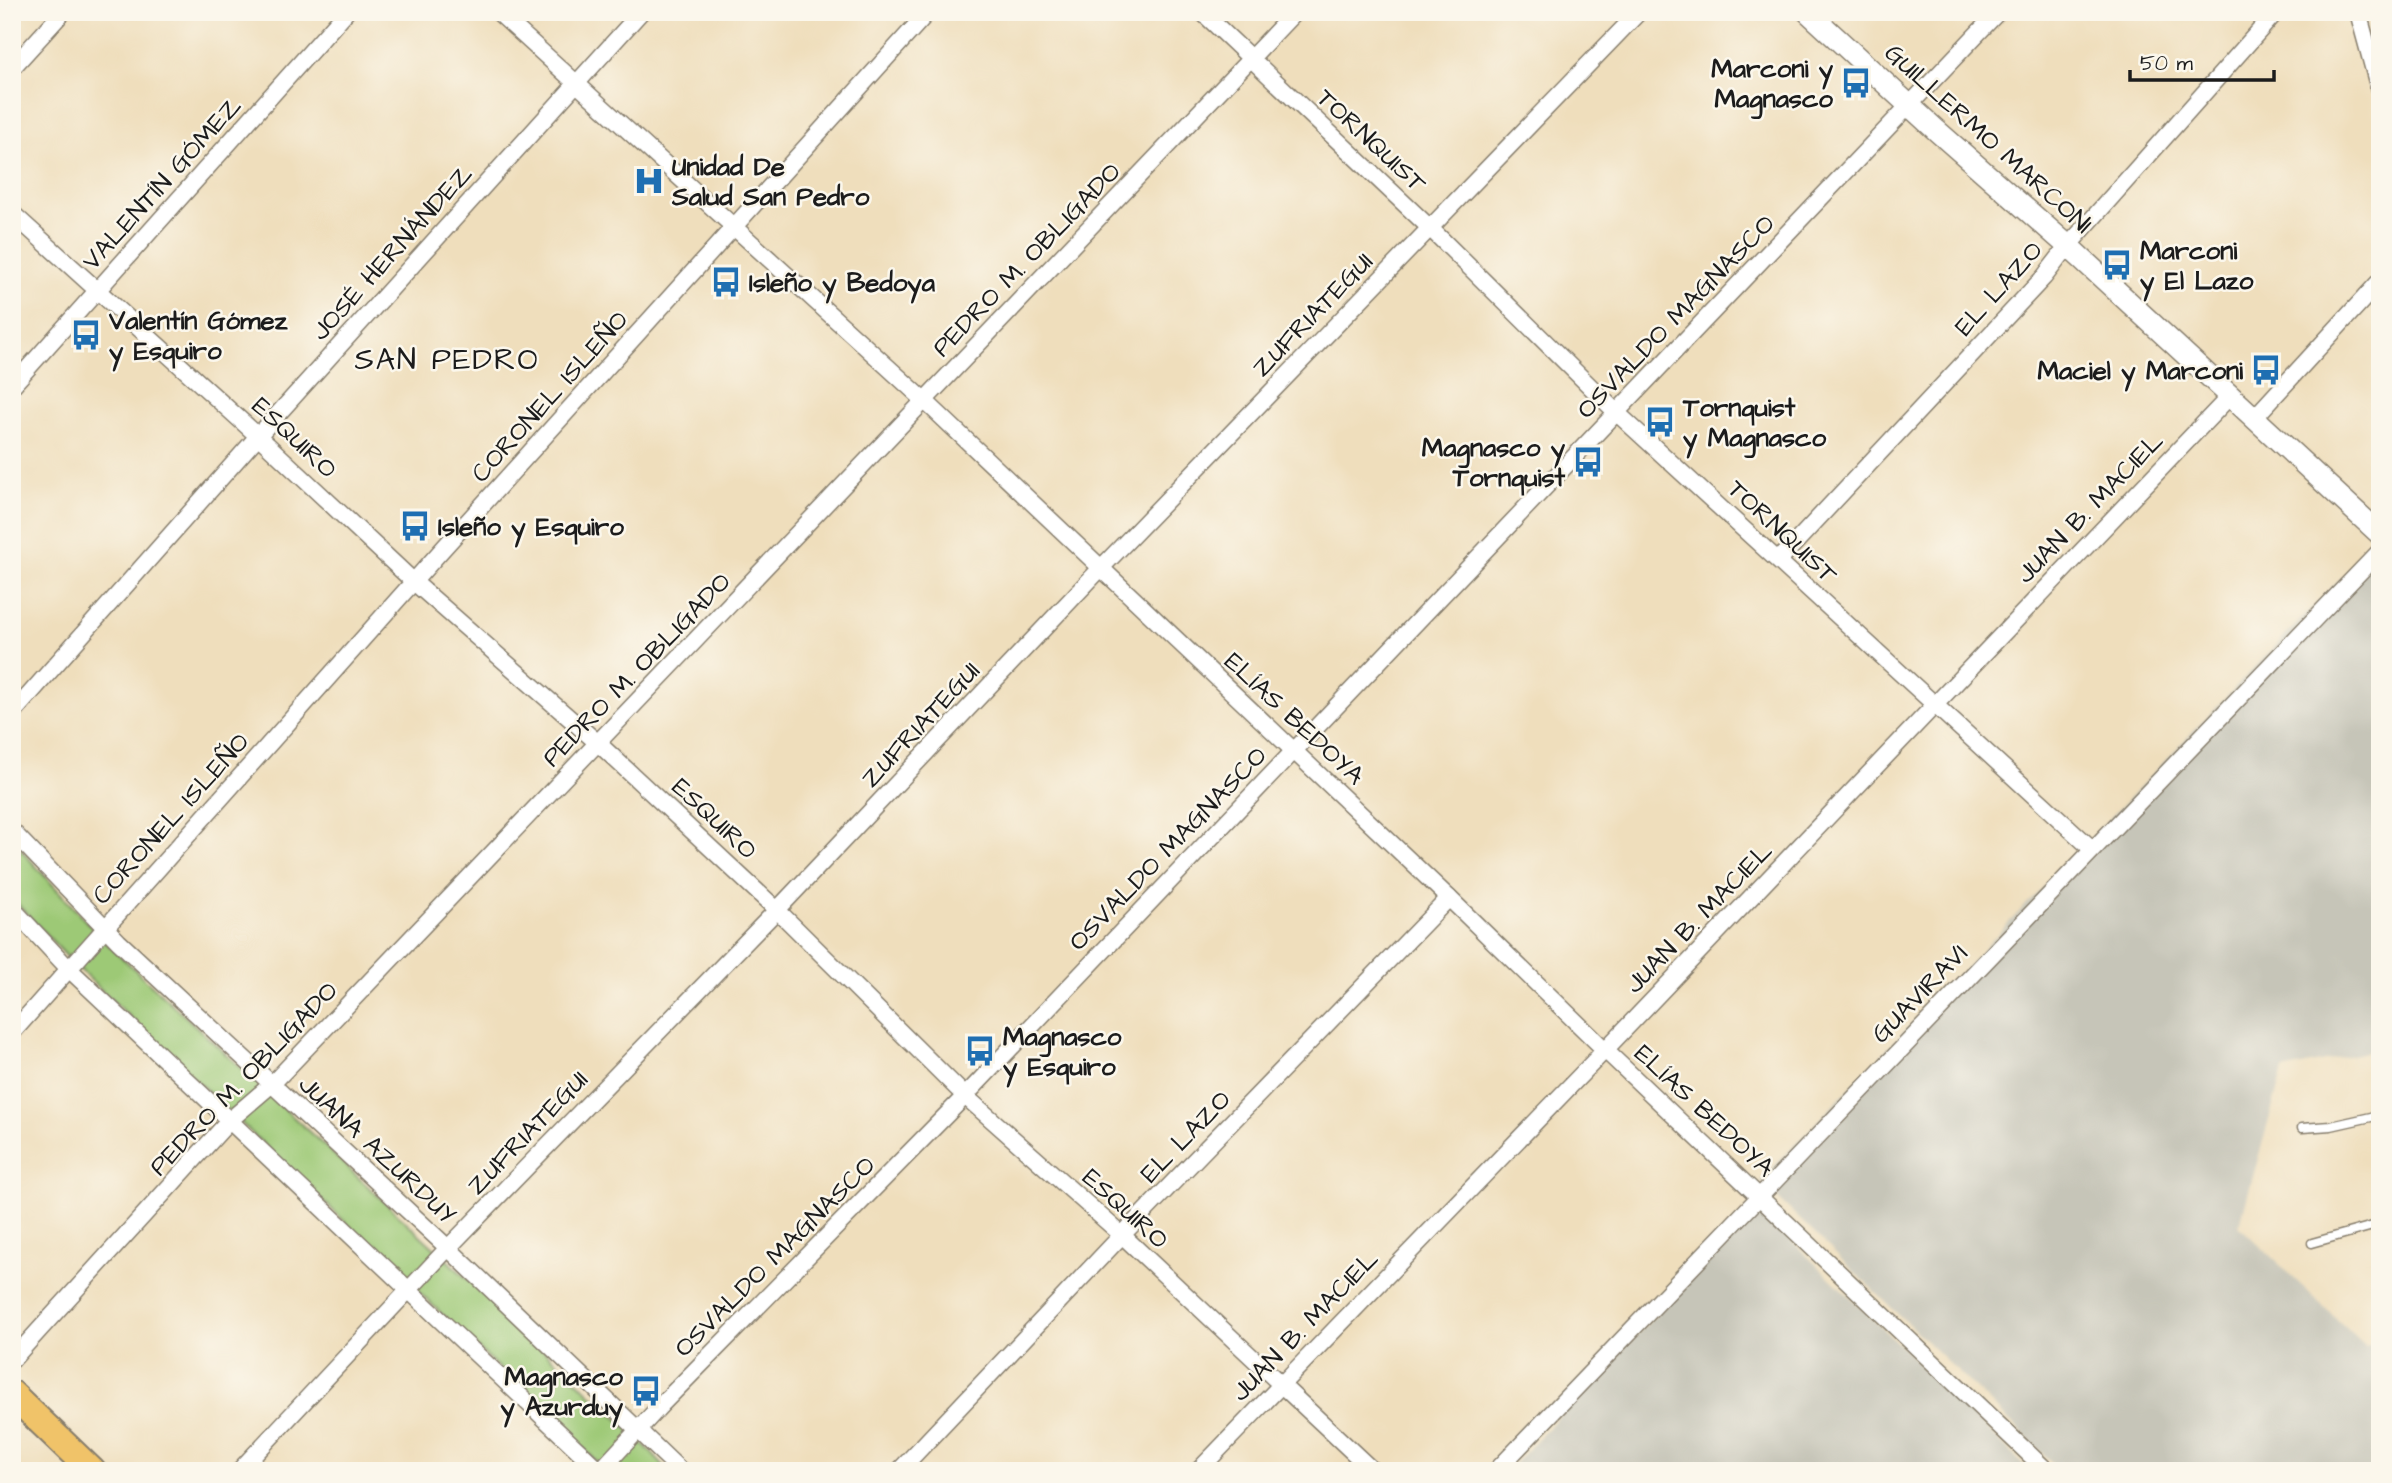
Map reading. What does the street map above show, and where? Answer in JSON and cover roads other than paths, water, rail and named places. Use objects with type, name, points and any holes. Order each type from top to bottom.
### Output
[{"type":"main road","points":[[12,1394],[92,1471]]},
{"type":"street","points":[[12,68],[62,12]]},
{"type":"street","name":"VALENTÍN GÓMEZ","points":[[12,386],[346,12]]},
{"type":"street","name":"ELÍAS BEDOYA","points":[[498,12],[925,401],[2048,1471]]},
{"type":"street","name":"JOSÉ HERNÁNDEZ","points":[[12,714],[640,12]]},
{"type":"street","name":"CORONEL ISLEÑO","points":[[12,1033],[104,927],[928,12]]},
{"type":"street","name":"TORNQUIST","points":[[1202,12],[1430,228],[1617,412],[2092,849]]},
{"type":"street","name":"PEDRO M. OBLIGADO","points":[[12,1360],[230,1121],[272,1084],[599,744],[1295,12]]},
{"type":"street","name":"ZUFRIATEGUI","points":[[239,1471],[448,1248],[777,910],[1101,568],[1639,12]]},
{"type":"street","name":"GUILLERMO MARCONI","points":[[1808,12],[2068,246],[2380,534]]},
{"type":"street","name":"OSVALDO MAGNASCO","points":[[600,1471],[681,1384],[965,1096],[1998,12]]},
{"type":"street","name":"EL LAZO","points":[[1779,560],[2044,277],[2068,246],[2276,12]]},
{"type":"street","points":[[2358,12],[2380,93]]},
{"type":"street","name":"ESQUIRO","points":[[12,213],[414,582],[599,744],[777,910],[965,1096],[1122,1236],[1373,1471]]},
{"type":"street","points":[[2255,417],[2380,281]]},
{"type":"street","name":"JUAN B. MACIEL","points":[[1198,1471],[2231,395]]},
{"type":"street","name":"GUAVIRAVI","points":[[1496,1471],[2380,551]]},
{"type":"street","name":"JUANA AZURDUY","points":[[12,831],[104,927],[448,1248],[681,1471]]},
{"type":"street","name":"EL LAZO","points":[[900,1471],[1122,1236],[1449,898]]},
{"type":"street","points":[[12,908],[69,969],[600,1471]]},
{"type":"lane","points":[[2302,1128],[2331,1126],[2380,1115]]},
{"type":"lane","points":[[2312,1243],[2380,1224]]},
{"type":"place","name":"Marconi y Magnasco","points":[[1856,83]]},
{"type":"place","name":"Unidad De Salud San Pedro","points":[[649,181]]},
{"type":"place","name":"Marconi y El Lazo","points":[[2117,265]]},
{"type":"place","name":"Isleño y Bedoya","points":[[726,282]]},
{"type":"place","name":"Valentín Gómez y Esquiro","points":[[86,335]]},
{"type":"place","name":"Maciel y Marconi","points":[[2266,370]]},
{"type":"place","name":"Tornquist y Magnasco","points":[[1660,422]]},
{"type":"place","name":"Magnasco y Tornquist","points":[[1588,462]]},
{"type":"place","name":"Isleño y Esquiro","points":[[415,526]]},
{"type":"place","name":"Magnasco y Esquiro","points":[[980,1051]]},
{"type":"place","name":"Magnasco y Azurduy","points":[[646,1391]]},
{"type":"district","name":"SAN PEDRO","points":[[447,359]]}]
